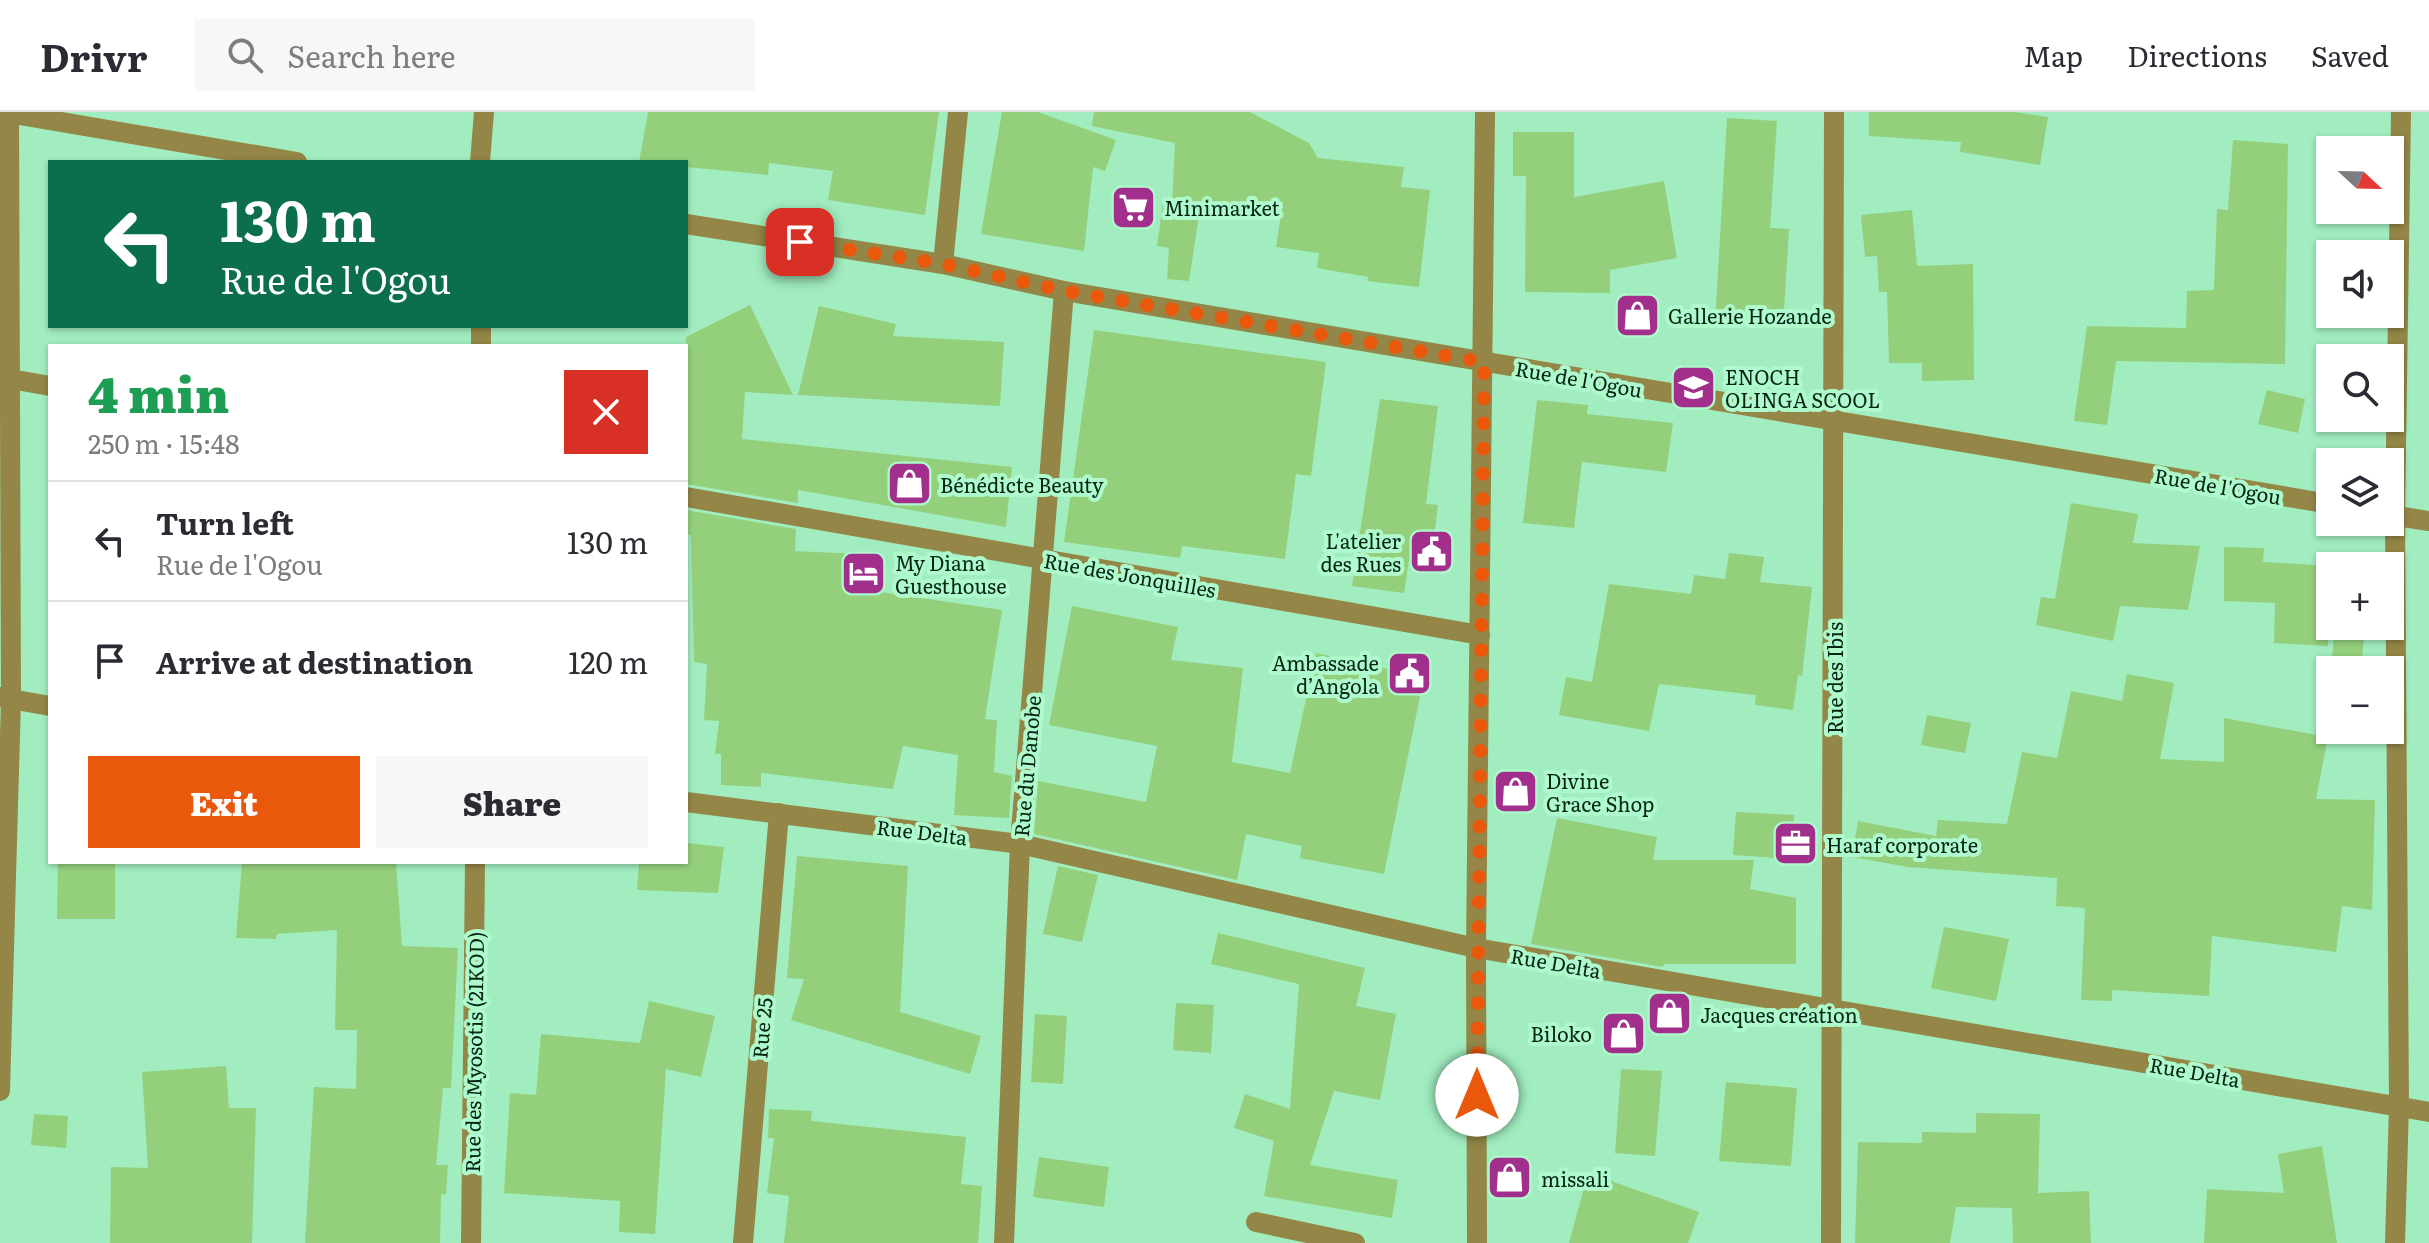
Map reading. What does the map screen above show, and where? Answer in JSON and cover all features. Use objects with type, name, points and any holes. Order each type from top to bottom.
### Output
[{"type":"street","points":[[0,1091],[7,112],[285,160]]},
{"type":"street","points":[[480,160],[484,112]]},
{"type":"street","points":[[943,264],[958,112]]},
{"type":"street","points":[[1477,1243],[1476,948],[1485,112]]},
{"type":"street","name":"Rue des Ibis","points":[[1831,1243],[1836,421],[1834,112]]},
{"type":"street","points":[[2394,448],[2401,112]]},
{"type":"street","name":"Rue de l'Ogou","points":[[688,224],[943,264],[1064,291],[2316,502]]},
{"type":"street","name":"Rue du Danobe","points":[[1004,1243],[1020,844],[1064,291]]},
{"type":"street","points":[[6,378],[48,386]]},
{"type":"street","name":"Rue des Jonquilles","points":[[688,497],[1480,635]]},
{"type":"street","points":[[2404,517],[2429,521]]},
{"type":"street","points":[[2393,536],[2399,1106],[2395,1243]]},
{"type":"street","points":[[5,698],[48,706]]},
{"type":"street","name":"Rue Delta","points":[[688,802],[1020,844],[1476,948],[2429,1112]]},
{"type":"street","name":"Rue 25","points":[[743,1243],[779,813]]},
{"type":"street","name":"Rue des Myosotis (21KOD)","points":[[471,1243],[475,864]]},
{"type":"street","points":[[1256,1222],[1355,1243]]},
{"type":"building","points":[[648,112],[939,112],[925,215],[828,200],[833,171],[769,163],[768,175],[688,167],[688,160],[639,160]]},
{"type":"building","points":[[1002,112],[1038,112],[1116,140],[1105,171],[1093,167],[1084,251],[981,234]]},
{"type":"building","points":[[1094,112],[1250,112],[1309,143],[1318,158],[1404,167],[1401,187],[1430,190],[1419,287],[1367,281],[1368,277],[1317,268],[1319,253],[1276,247],[1282,208],[1200,209],[1189,281],[1167,279],[1169,248],[1157,246],[1163,203],[1172,204],[1175,143],[1092,126]]},
{"type":"building","points":[[1869,112],[2015,112],[2048,117],[2040,165],[1960,152],[1961,142],[1869,136]]},
{"type":"building","points":[[1727,118],[1777,121],[1770,228],[1789,229],[1783,327],[1715,323]]},
{"type":"building","points":[[1513,132],[1574,132],[1574,197],[1664,181],[1677,258],[1610,270],[1610,293],[1525,292],[1526,176],[1513,176]]},
{"type":"building","points":[[2233,140],[2288,144],[2285,364],[2116,361],[2107,425],[2074,421],[2087,326],[2186,328],[2187,291],[2214,290],[2217,209],[2228,210]]},
{"type":"building","points":[[1912,210],[1917,266],[1973,264],[1974,380],[1922,381],[1922,363],[1889,363],[1887,292],[1879,292],[1877,256],[1865,257],[1861,215]]},
{"type":"building","points":[[750,305],[793,395],[745,392],[742,439],[1012,467],[1006,527],[798,490],[798,503],[688,484],[686,337]]},
{"type":"building","points":[[819,306],[896,324],[893,336],[1004,342],[1000,406],[798,395]]},
{"type":"building","points":[[1094,330],[1326,362],[1311,476],[1296,474],[1285,559],[1182,546],[1180,558],[1064,542]]},
{"type":"building","points":[[2267,390],[2305,399],[2298,433],[2258,424]]},
{"type":"building","points":[[1380,399],[1438,406],[1426,504],[1438,505],[1431,563],[1409,560],[1404,593],[1352,586]]},
{"type":"building","points":[[1537,400],[1588,405],[1587,414],[1673,423],[1666,472],[1582,462],[1574,528],[1523,523]]},
{"type":"building","points":[[2071,503],[2138,514],[2133,543],[2200,546],[2188,610],[2120,606],[2113,641],[2036,625],[2041,597],[2055,599]]},
{"type":"building","points":[[688,510],[796,529],[795,551],[878,555],[874,591],[1002,610],[985,719],[997,720],[994,772],[1012,776],[1009,818],[954,815],[958,755],[903,746],[893,789],[761,773],[761,787],[721,785],[721,754],[715,754],[719,721],[704,720],[707,664],[694,662],[691,535],[688,534]]},
{"type":"building","points":[[2224,547],[2264,548],[2263,562],[2316,565],[2316,640],[2328,640],[2328,646],[2274,643],[2275,603],[2224,601]]},
{"type":"building","points":[[1729,553],[1764,557],[1760,582],[1812,587],[1802,676],[1798,675],[1793,710],[1755,705],[1756,695],[1659,684],[1649,731],[1559,715],[1566,677],[1592,682],[1609,584],[1691,594],[1694,575],[1725,579]]},
{"type":"building","points":[[1072,606],[1178,627],[1171,660],[1243,668],[1232,762],[1290,773],[1316,653],[1424,677],[1384,874],[1300,858],[1302,846],[1246,834],[1237,880],[1034,834],[1038,781],[1146,802],[1157,746],[1049,725]]},
{"type":"building","points":[[2334,640],[2364,640],[2362,656],[2332,656]]},
{"type":"building","points":[[2127,674],[2174,683],[2160,759],[2224,762],[2224,718],[2316,735],[2316,744],[2327,744],[2316,799],[2375,800],[2372,910],[2342,906],[2336,952],[2212,936],[2209,996],[2112,990],[2112,1001],[2081,1000],[2085,908],[2056,906],[2057,878],[1908,867],[1852,857],[1858,821],[1936,836],[1938,820],[2007,824],[2022,752],[2057,758],[2071,691],[2122,701]]},
{"type":"building","points":[[1927,715],[1971,723],[1965,753],[1921,745]]},
{"type":"building","points":[[1736,812],[1794,815],[1792,859],[1733,855]]},
{"type":"building","points":[[1557,818],[1657,837],[1653,860],[1754,860],[1750,889],[1796,898],[1796,964],[1664,964],[1663,967],[1531,944]]},
{"type":"building","points":[[688,843],[724,847],[718,893],[637,890],[639,864],[688,864]]},
{"type":"building","points":[[797,856],[908,866],[900,1012],[981,1036],[970,1074],[791,1020],[804,979],[787,978]]},
{"type":"building","points":[[58,864],[115,864],[115,919],[57,919]]},
{"type":"building","points":[[242,864],[396,864],[402,946],[458,948],[451,1088],[443,1088],[436,1165],[448,1165],[446,1194],[441,1194],[440,1243],[305,1243],[314,1087],[356,1089],[357,1030],[335,1030],[337,930],[277,934],[276,939],[236,938]]},
{"type":"building","points":[[1058,866],[1098,875],[1082,942],[1043,934]]},
{"type":"building","points":[[1944,927],[2009,939],[1996,1001],[1931,988]]},
{"type":"building","points":[[1218,933],[1365,968],[1356,1006],[1396,1014],[1380,1100],[1334,1091],[1310,1165],[1398,1180],[1392,1218],[1264,1196],[1274,1141],[1234,1128],[1245,1094],[1290,1109],[1299,984],[1211,964]]},
{"type":"building","points":[[649,1001],[715,1016],[701,1077],[666,1069],[655,1234],[619,1232],[620,1201],[504,1193],[510,1093],[536,1095],[541,1034],[640,1043]]},
{"type":"building","points":[[1176,1003],[1214,1005],[1211,1053],[1173,1050]]},
{"type":"building","points":[[1035,1014],[1067,1016],[1063,1084],[1031,1082]]},
{"type":"building","points":[[226,1066],[229,1108],[256,1108],[252,1243],[110,1243],[111,1167],[148,1168],[142,1072]]},
{"type":"building","points":[[1621,1069],[1662,1071],[1655,1156],[1615,1153]]},
{"type":"building","points":[[1726,1082],[1797,1088],[1791,1166],[1719,1161]]},
{"type":"building","points":[[769,1109],[812,1111],[811,1121],[966,1137],[961,1184],[982,1186],[978,1243],[784,1243],[789,1196],[767,1193],[774,1138],[768,1138]]},
{"type":"building","points":[[1976,1113],[2040,1114],[2038,1193],[2089,1191],[2091,1243],[2013,1243],[2012,1208],[1956,1207],[1950,1243],[1855,1243],[1858,1142],[1922,1143],[1922,1132],[1976,1133]]},
{"type":"building","points":[[34,1114],[68,1116],[66,1148],[31,1145]]},
{"type":"building","points":[[2322,1146],[2337,1243],[2204,1243],[2207,1189],[2284,1193],[2278,1154]]},
{"type":"building","points":[[1039,1157],[1109,1167],[1104,1207],[1033,1197]]},
{"type":"building","points":[[1588,1173],[1699,1212],[1688,1243],[1569,1243]]},
{"type":"place","name":"Minimarket","points":[[1133,207]]},
{"type":"place","name":"Gallerie Hozande","points":[[1637,315]]},
{"type":"place","name":"ENOCH OLINGA SCOOL","points":[[1694,387]]},
{"type":"place","name":"Bénédicte Beauty","points":[[909,484]]},
{"type":"place","name":"L'atelier des Rues","points":[[1432,552]]},
{"type":"place","name":"My Diana Guesthouse","points":[[864,573]]},
{"type":"place","name":"Ambassade d’Angola","points":[[1410,674]]},
{"type":"place","name":"Divine Grace Shop","points":[[1515,792]]},
{"type":"place","name":"Haraf corporate","points":[[1795,844]]},
{"type":"place","name":"Jacques création","points":[[1669,1014]]},
{"type":"place","name":"Biloko","points":[[1623,1033]]},
{"type":"place","name":"missali","points":[[1510,1178]]},
{"type":"route","points":[[800,242],[943,264],[1064,291],[1484,362],[1476,948],[1477,1095]]}]
